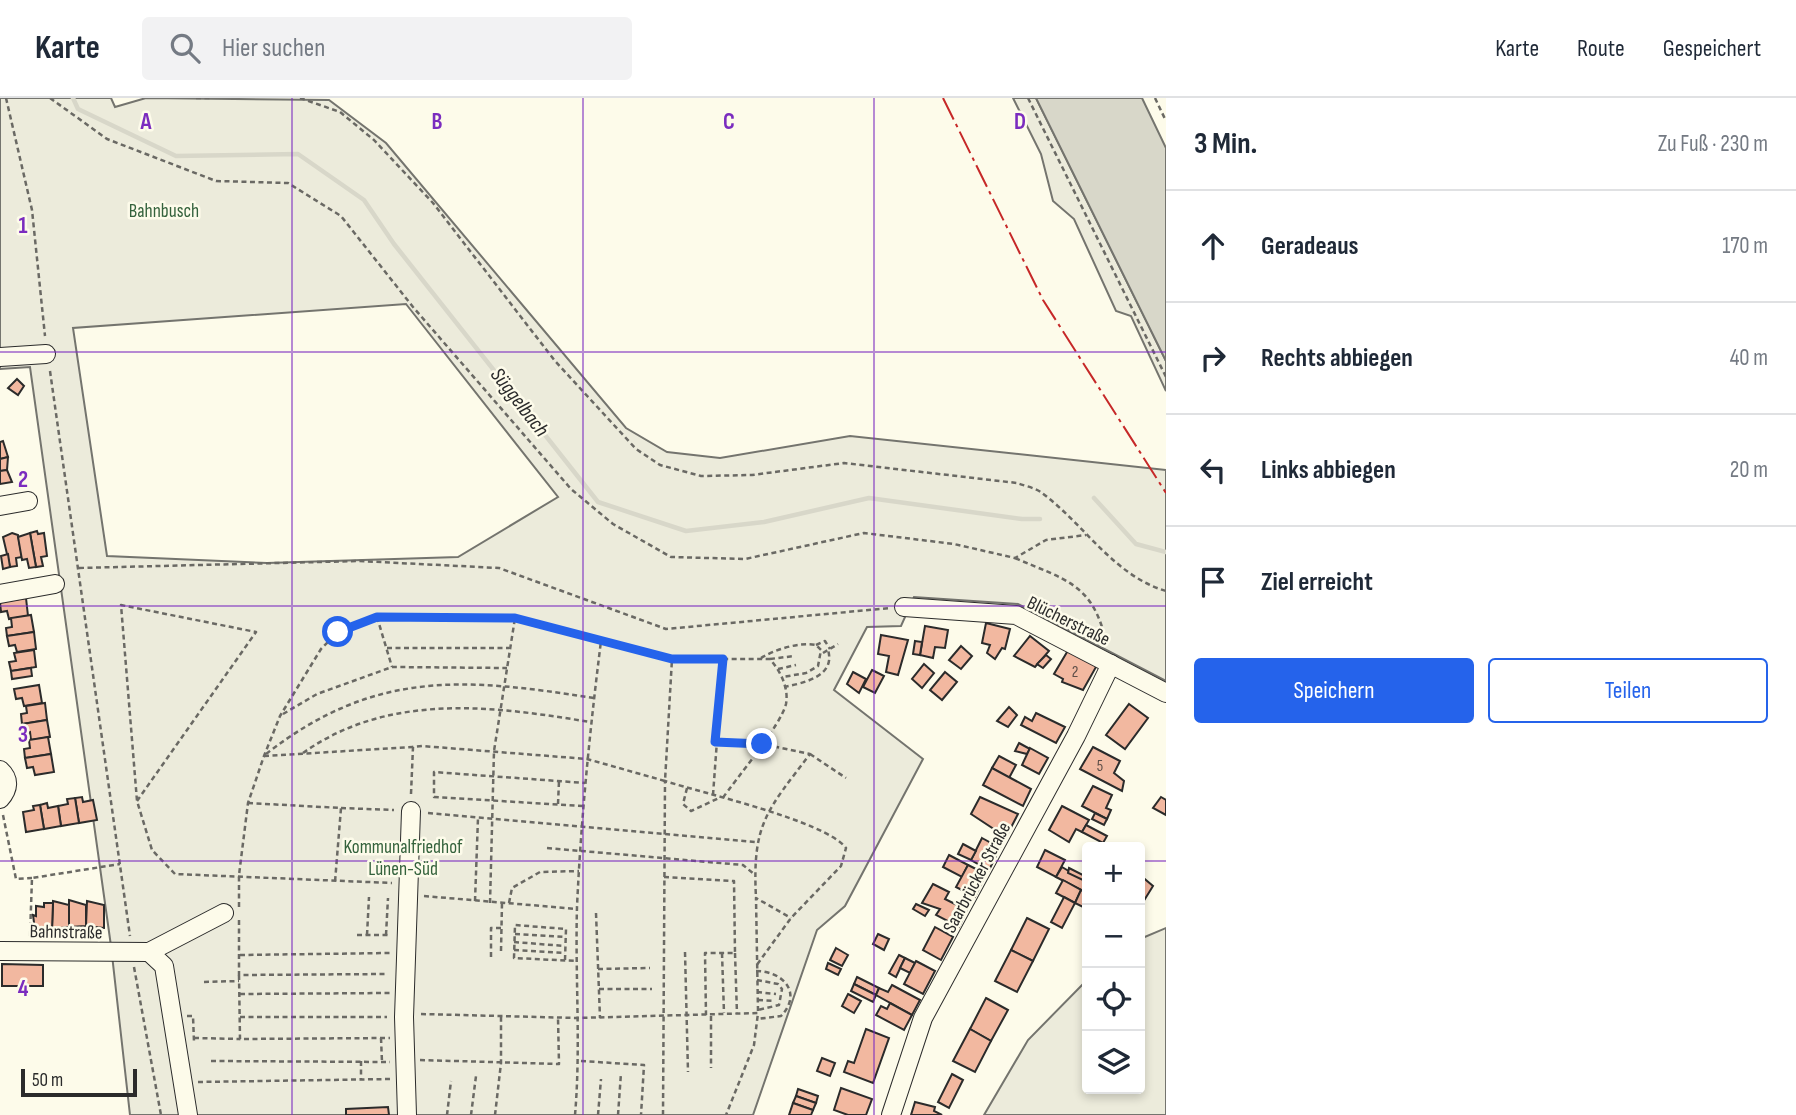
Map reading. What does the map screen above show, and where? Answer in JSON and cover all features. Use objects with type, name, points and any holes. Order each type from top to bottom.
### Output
[{"type":"street","points":[[0,357],[47,354]]},
{"type":"street","points":[[0,506],[28,501]]},
{"type":"street","points":[[0,594],[55,584]]},
{"type":"street","name":"Blücherstraße","points":[[904,607],[1016,615],[1166,693]]},
{"type":"street","name":"Saarbrücker Straße","points":[[891,1115],[923,1018],[1076,736],[1111,664]]},
{"type":"street","points":[[0,769],[8,786],[1,806]]},
{"type":"street","points":[[407,1115],[404,993],[411,811]]},
{"type":"street","points":[[141,953],[224,913]]},
{"type":"street","name":"Bahnstraße","points":[[0,951],[141,953]]},
{"type":"street","points":[[141,953],[164,966],[188,1115]]},
{"type":"path","points":[[6,98],[32,210],[47,354],[120,864],[141,953],[161,1115]]},
{"type":"path","points":[[50,98],[107,139],[216,181],[288,183],[341,216],[413,307],[571,489],[613,524],[671,557],[746,559],[864,533],[954,544],[1015,558],[1079,587],[1101,620],[1111,664]]},
{"type":"path","points":[[196,98],[211,98]]},
{"type":"path","points":[[300,98],[340,112],[374,139],[433,203],[555,361],[636,449],[660,465],[701,476],[752,475],[844,463],[1017,483],[1041,491],[1086,535],[1150,586],[1166,591]]},
{"type":"path","points":[[1028,98],[1166,377]]},
{"type":"path","points":[[1155,98],[1166,121]]},
{"type":"path","points":[[1015,558],[1046,540],[1086,535]]},
{"type":"path","points":[[79,568],[359,561],[499,568],[666,629],[904,607]]},
{"type":"path","points":[[137,801],[257,632],[121,605],[137,801],[152,850],[175,874],[239,875],[335,882],[409,889],[475,901],[577,909]]},
{"type":"path","points":[[377,617],[393,667]]},
{"type":"path","points":[[240,1039],[239,875],[248,803],[280,716],[321,649],[338,632],[377,617],[515,618],[672,659],[770,660],[794,656]]},
{"type":"path","points":[[490,902],[494,751],[515,618]]},
{"type":"path","points":[[575,1115],[580,1061],[577,1018],[579,871],[590,722],[601,641]]},
{"type":"path","points":[[759,659],[784,648],[817,645],[825,641],[831,657],[827,667],[818,677],[784,687]]},
{"type":"path","points":[[821,654],[838,644]]},
{"type":"path","points":[[783,677],[818,666],[821,654],[817,645]]},
{"type":"path","points":[[387,648],[510,648]]},
{"type":"path","points":[[663,1115],[665,780],[672,659]]},
{"type":"path","points":[[713,796],[723,659]]},
{"type":"path","points":[[687,788],[682,804],[691,810],[720,798],[762,744],[786,704],[783,677],[770,660]]},
{"type":"path","points":[[778,669],[796,665]]},
{"type":"path","points":[[280,716],[317,694],[393,667],[507,668]]},
{"type":"path","points":[[264,756],[344,705],[384,691],[428,686],[505,684],[594,698]]},
{"type":"path","points":[[303,753],[378,716],[438,709],[500,708],[590,722]]},
{"type":"path","points":[[715,742],[762,744],[810,754],[846,778]]},
{"type":"path","points":[[264,756],[413,747],[587,759],[768,810],[831,836],[846,848],[841,866],[791,918],[756,969]]},
{"type":"path","points":[[411,811],[413,747]]},
{"type":"path","points":[[726,1115],[754,1045],[758,1011],[756,842],[768,810],[810,754]]},
{"type":"path","points":[[583,806],[433,797],[434,772],[585,783]]},
{"type":"path","points":[[558,804],[559,781]]},
{"type":"path","points":[[248,803],[411,811],[756,842]]},
{"type":"path","points":[[1,806],[16,878],[32,878],[120,864]]},
{"type":"path","points":[[335,882],[341,808]]},
{"type":"path","points":[[475,901],[478,818]]},
{"type":"path","points":[[547,848],[664,856],[743,865],[755,874]]},
{"type":"path","points":[[509,904],[512,888],[540,872],[579,871]]},
{"type":"path","points":[[664,877],[734,880],[737,1014]]},
{"type":"path","points":[[29,951],[32,878]]},
{"type":"path","points":[[367,935],[369,897]]},
{"type":"path","points":[[386,935],[388,898]]},
{"type":"path","points":[[756,898],[791,918]]},
{"type":"path","points":[[501,951],[502,903]]},
{"type":"path","points":[[596,913],[600,1018]]},
{"type":"path","points":[[565,960],[566,929],[515,925],[514,958],[577,961]]},
{"type":"path","points":[[491,957],[491,928],[502,928]]},
{"type":"path","points":[[515,934],[566,937]]},
{"type":"path","points":[[357,935],[386,935],[406,944]]},
{"type":"path","points":[[514,942],[565,946]]},
{"type":"path","points":[[240,955],[406,944]]},
{"type":"path","points":[[514,950],[565,953]]},
{"type":"path","points":[[685,952],[688,1072]]},
{"type":"path","points":[[711,1068],[705,953],[735,953]]},
{"type":"path","points":[[722,953],[724,1014]]},
{"type":"path","points":[[598,969],[650,968]]},
{"type":"path","points":[[756,969],[768,971],[783,979],[790,986],[791,995],[787,1010],[781,1016],[757,1019]]},
{"type":"path","points":[[239,975],[405,974]]},
{"type":"path","points":[[240,1017],[500,1015],[600,1018],[737,1014],[779,1005],[782,989],[773,982],[757,980]]},
{"type":"path","points":[[204,982],[239,981]]},
{"type":"path","points":[[599,989],[652,989]]},
{"type":"path","points":[[757,992],[776,994]]},
{"type":"path","points":[[240,994],[404,993]]},
{"type":"path","points":[[758,1000],[774,1002]]},
{"type":"path","points":[[495,1115],[501,1063],[500,1015]]},
{"type":"path","points":[[197,1082],[361,1079],[405,1067],[501,1063],[559,1064],[558,1017]]},
{"type":"path","points":[[194,1038],[404,1038]]},
{"type":"path","points":[[381,1038],[382,1062]]},
{"type":"path","points":[[211,1061],[382,1062],[405,1067]]},
{"type":"path","points":[[580,1061],[644,1065],[641,1115]]},
{"type":"path","points":[[361,1062],[361,1079]]},
{"type":"path","points":[[618,1115],[621,1073]]},
{"type":"path","points":[[471,1115],[476,1076]]},
{"type":"path","points":[[598,1115],[601,1079]]},
{"type":"path","points":[[447,1115],[450,1081]]},
{"type":"green space","points":[[0,98],[111,98],[115,107],[146,98],[329,100],[386,143],[626,428],[667,452],[720,458],[850,436],[1166,470],[1166,681],[1018,604],[914,597],[901,626],[867,627],[834,690],[923,759],[845,906],[817,930],[753,1115],[130,1115],[111,946],[30,367],[0,369]],"holes":[[[406,304],[558,497],[458,557],[267,563],[107,556],[73,328]]]},
{"type":"green space","points":[[1013,98],[1036,98],[1166,361],[1166,391],[1131,316],[1116,311],[1074,219],[1053,201],[1041,154]]},
{"type":"green space","points":[[1166,928],[1166,1115],[984,1115],[1028,1040],[1082,985],[1082,1094],[1145,1094],[1145,937]]},
{"type":"shaded area","points":[[1036,98],[1142,98],[1166,148],[1166,361]]},
{"type":"building","points":[[17,379],[24,386],[18,395],[8,388]]},
{"type":"building","points":[[3,441],[8,457],[0,459],[0,442]]},
{"type":"building","points":[[8,457],[7,470],[0,471],[0,459]]},
{"type":"building","points":[[7,470],[12,482],[0,484],[0,471]]},
{"type":"building","points":[[37,531],[38,534],[44,533],[47,556],[41,557],[43,566],[36,567],[30,533]]},
{"type":"building","points":[[12,533],[18,535],[22,557],[16,558],[17,566],[10,567],[3,537]]},
{"type":"building","points":[[30,533],[36,567],[29,568],[27,559],[22,560],[18,537]]},
{"type":"building","points":[[8,554],[10,567],[3,569],[1,556]]},
{"type":"building","points":[[26,598],[28,616],[9,619],[7,611],[1,612],[0,602]]},
{"type":"building","points":[[31,615],[34,632],[7,636],[6,628],[12,627],[11,618]]},
{"type":"building","points":[[986,623],[1010,629],[1005,649],[1002,648],[995,659],[987,653],[990,645],[982,643]]},
{"type":"building","points":[[925,626],[948,630],[945,648],[935,647],[933,658],[920,655]]},
{"type":"building","points":[[34,632],[36,649],[17,652],[15,645],[9,646],[7,636]]},
{"type":"building","points":[[881,635],[908,640],[898,675],[886,672],[889,656],[878,654]]},
{"type":"building","points":[[1030,636],[1049,651],[1035,667],[1014,656]]},
{"type":"building","points":[[915,641],[922,642],[920,655],[913,654]]},
{"type":"building","points":[[961,646],[972,656],[961,669],[949,660]]},
{"type":"building","points":[[1070,647],[1093,659],[1096,667],[1083,690],[1062,682],[1063,679],[1054,674]]},
{"type":"building","points":[[34,650],[36,667],[11,671],[9,662],[16,661],[14,653]]},
{"type":"building","points":[[1046,655],[1051,659],[1043,668],[1037,664]]},
{"type":"building","points":[[924,664],[934,673],[922,688],[912,679]]},
{"type":"building","points":[[31,668],[32,676],[12,679],[11,671]]},
{"type":"building","points":[[872,670],[884,676],[875,693],[863,687]]},
{"type":"building","points":[[853,672],[866,679],[859,693],[847,684]]},
{"type":"building","points":[[945,672],[957,682],[942,700],[930,690]]},
{"type":"building","points":[[39,685],[42,703],[24,706],[22,698],[16,699],[14,689]]},
{"type":"building","points":[[45,703],[47,720],[22,724],[21,714],[27,713],[26,706]]},
{"type":"building","points":[[1129,704],[1148,718],[1125,749],[1106,735]]},
{"type":"building","points":[[1009,707],[1017,715],[1008,727],[997,721]]},
{"type":"building","points":[[1036,713],[1065,727],[1056,743],[1021,725],[1025,717],[1032,721]]},
{"type":"building","points":[[47,720],[50,737],[31,740],[30,732],[24,733],[22,724]]},
{"type":"building","points":[[48,737],[51,754],[25,758],[24,749],[30,748],[29,740]]},
{"type":"building","points":[[1019,743],[1030,749],[1027,754],[1015,751]]},
{"type":"building","points":[[1093,747],[1120,761],[1114,773],[1124,781],[1122,791],[1080,769]]},
{"type":"building","points":[[1030,748],[1048,758],[1039,774],[1022,765]]},
{"type":"building","points":[[51,754],[54,772],[35,775],[33,767],[27,768],[25,758]]},
{"type":"building","points":[[999,756],[1016,765],[1009,778],[992,768]]},
{"type":"building","points":[[992,768],[1031,789],[1023,806],[983,785]]},
{"type":"building","points":[[1093,786],[1112,795],[1106,808],[1111,810],[1107,819],[1082,806]]},
{"type":"building","points":[[82,797],[83,802],[93,800],[97,820],[79,823],[75,798]]},
{"type":"building","points":[[980,797],[1018,814],[1006,837],[971,814]]},
{"type":"building","points":[[1161,797],[1166,800],[1166,815],[1153,808]]},
{"type":"building","points":[[75,798],[79,823],[61,826],[58,806],[68,804],[67,799]]},
{"type":"building","points":[[47,803],[48,808],[58,806],[61,826],[44,829],[40,805]]},
{"type":"building","points":[[40,805],[44,829],[26,832],[23,812],[34,810],[33,806]]},
{"type":"building","points":[[1062,806],[1089,820],[1082,832],[1076,829],[1069,842],[1049,830]]},
{"type":"building","points":[[1095,813],[1107,819],[1104,825],[1092,819]]},
{"type":"building","points":[[1086,825],[1107,836],[1101,842],[1082,832]]},
{"type":"building","points":[[982,838],[1000,848],[989,870],[971,860]]},
{"type":"building","points":[[963,844],[976,851],[971,860],[958,854]]},
{"type":"building","points":[[1045,850],[1065,860],[1056,877],[1037,867]]},
{"type":"building","points":[[949,855],[968,865],[962,877],[943,867]]},
{"type":"building","points":[[968,865],[986,874],[975,897],[956,887]]},
{"type":"building","points":[[1062,867],[1082,879],[1082,890],[1056,877]]},
{"type":"building","points":[[1069,868],[1082,874],[1082,880],[1068,873]]},
{"type":"building","points":[[1145,879],[1153,886],[1145,899]]},
{"type":"building","points":[[1063,880],[1081,890],[1075,903],[1056,893]]},
{"type":"building","points":[[933,884],[949,892],[945,899],[967,910],[959,927],[936,915],[940,909],[922,903]]},
{"type":"building","points":[[1081,890],[1082,890],[1082,906],[1075,903]]},
{"type":"building","points":[[1064,897],[1075,903],[1062,928],[1051,922]]},
{"type":"building","points":[[69,900],[86,905],[86,926],[69,927]]},
{"type":"building","points":[[53,901],[69,905],[69,927],[52,929]]},
{"type":"building","points":[[87,901],[104,905],[104,928],[86,926]]},
{"type":"building","points":[[44,903],[53,903],[52,929],[35,930],[33,915],[36,916],[36,906],[44,907]]},
{"type":"building","points":[[916,904],[929,910],[925,916],[913,909]]},
{"type":"building","points":[[1027,918],[1049,929],[1033,961],[1011,950]]},
{"type":"building","points":[[935,927],[953,937],[941,960],[923,950]]},
{"type":"building","points":[[878,934],[889,939],[884,950],[873,944]]},
{"type":"building","points":[[836,948],[848,955],[842,966],[830,960]]},
{"type":"building","points":[[1011,950],[1033,961],[1017,992],[995,981]]},
{"type":"building","points":[[899,955],[905,958],[896,977],[889,973]]},
{"type":"building","points":[[905,958],[915,963],[910,973],[900,968]]},
{"type":"building","points":[[916,961],[935,971],[923,994],[904,984]]},
{"type":"building","points":[[828,963],[841,969],[838,975],[826,969]]},
{"type":"building","points":[[2,964],[43,965],[43,986],[2,986]]},
{"type":"building","points":[[857,977],[879,988],[876,995],[854,984]]},
{"type":"building","points":[[854,984],[876,995],[873,1002],[851,991]]},
{"type":"building","points":[[892,985],[920,1000],[912,1015],[876,995],[879,988],[888,992]]},
{"type":"building","points":[[848,994],[861,1001],[854,1013],[842,1006]]},
{"type":"building","points":[[986,998],[1008,1010],[991,1041],[970,1029]]},
{"type":"building","points":[[890,1003],[912,1015],[904,1030],[876,1015],[881,1006],[887,1009]]},
{"type":"building","points":[[866,1029],[889,1038],[873,1083],[844,1072],[848,1061],[854,1063]]},
{"type":"building","points":[[970,1029],[991,1041],[975,1072],[953,1061]]},
{"type":"building","points":[[822,1058],[835,1063],[830,1076],[817,1071]]},
{"type":"building","points":[[952,1074],[963,1080],[949,1108],[938,1102]]},
{"type":"building","points":[[841,1088],[872,1099],[866,1115],[848,1115],[834,1110]]},
{"type":"building","points":[[798,1089],[818,1096],[816,1103],[796,1096]]},
{"type":"building","points":[[796,1096],[816,1103],[813,1110],[793,1103]]},
{"type":"building","points":[[915,1102],[935,1107],[934,1111],[942,1115],[911,1115]]},
{"type":"building","points":[[793,1103],[813,1110],[811,1115],[789,1115]]},
{"type":"building","points":[[388,1107],[389,1115],[346,1115],[346,1109]]},
{"type":"waterway","name":"Süggelbach","points":[[73,98],[78,109],[176,156],[298,154],[364,200],[394,244],[598,502],[686,531],[764,522],[869,498],[1022,519],[1040,519]]},
{"type":"waterway","name":"Süggelbach","points":[[1094,498],[1136,544],[1166,552]]},
{"type":"power","points":[[943,98],[1043,300],[1166,493]]},
{"type":"route","points":[[338,632],[377,617],[435,615],[515,618],[672,659],[723,659],[715,742],[762,744]]},
{"type":"park label","name":"Bahnbusch","points":[[164,210]]},
{"type":"park label","name":"Kommunalfriedhof Lünen-Süd","points":[[403,857]]}]
